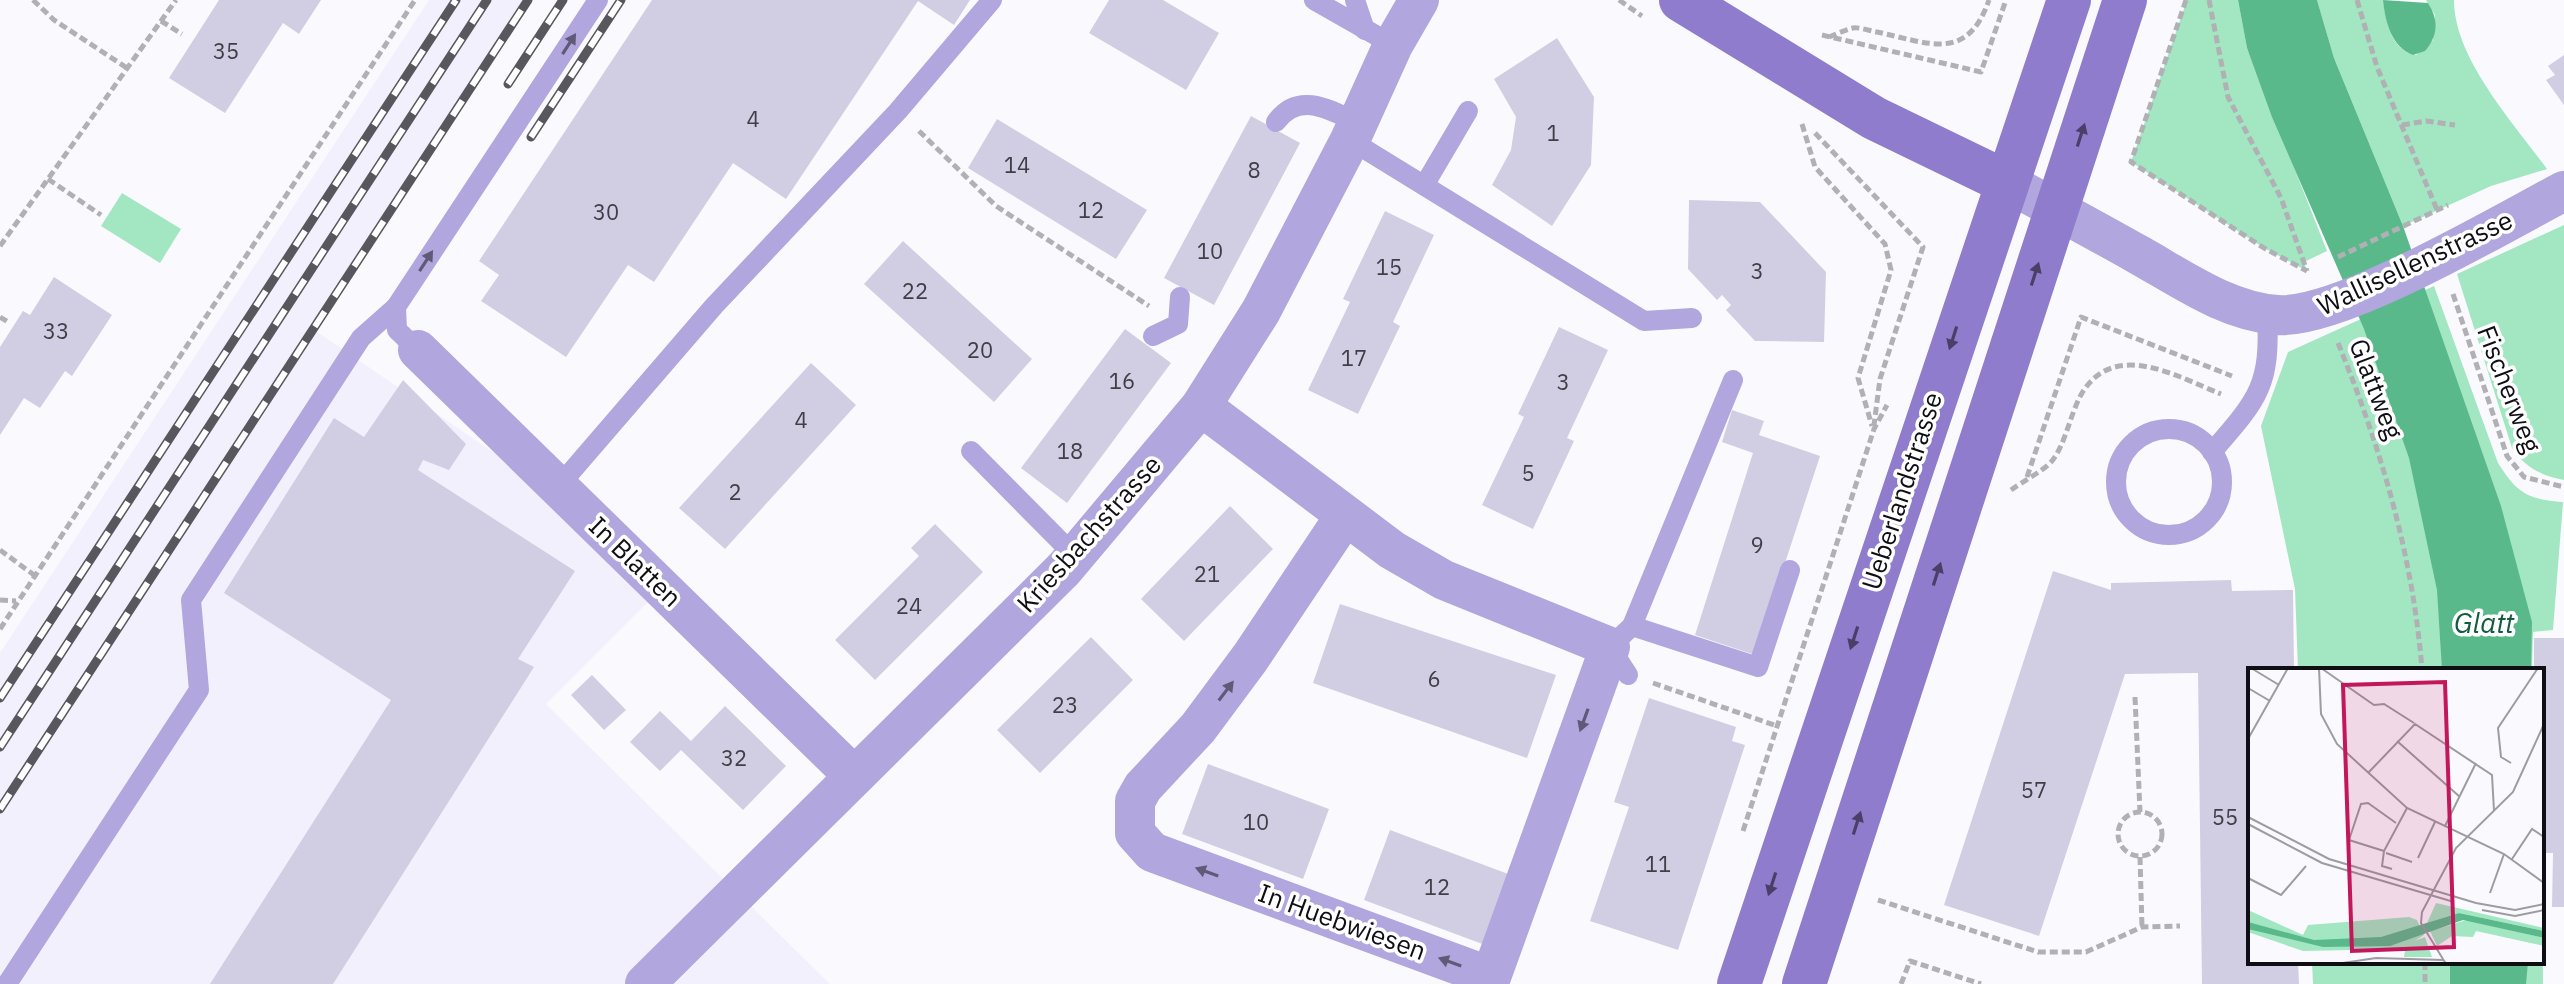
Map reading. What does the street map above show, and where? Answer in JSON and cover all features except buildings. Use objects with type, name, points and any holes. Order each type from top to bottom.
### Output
[{"type":"main road","points":[[1681,0],[1874,118],[2006,182]]},
{"type":"main road","name":"Ueberlandstrasse","points":[[1739,984],[2069,0]]},
{"type":"main road","points":[[1804,984],[2125,0]]},
{"type":"street","name":"Kriesbachstrasse","points":[[645,984],[1075,556],[1201,406],[1261,311],[1354,131],[1379,38],[1419,0]]},
{"type":"street","name":"Wallisellenstrasse","points":[[2006,182],[2218,298],[2268,333],[2296,315],[2442,274],[2564,191]]},
{"type":"street","name":"In Blatten","points":[[418,350],[853,775]]},
{"type":"street","points":[[1201,406],[1345,516],[1444,580],[1623,649]]},
{"type":"street","name":"In Huebwiesen","points":[[1345,516],[1198,728],[1143,787],[1135,801],[1132,819],[1135,833],[1152,852],[1491,977],[1623,649]]},
{"type":"lane","points":[[7,984],[199,690],[191,600],[361,338],[396,307],[598,0]]},
{"type":"lane","points":[[558,487],[714,306],[898,111],[992,0]]},
{"type":"lane","points":[[1314,0],[1379,38]]},
{"type":"lane","points":[[1355,0],[1379,38]]},
{"type":"lane","points":[[1276,122],[1285,109],[1310,102],[1425,184],[1644,321],[1692,318]]},
{"type":"lane","points":[[1425,184],[1468,111]]},
{"type":"lane","points":[[1153,336],[1178,324],[1180,297]]},
{"type":"lane","points":[[396,307],[397,330],[418,350]]},
{"type":"lane","points":[[2212,452],[2253,404],[2268,367],[2268,333]]},
{"type":"lane","points":[[1733,380],[1623,649],[1758,667],[1790,570]]},
{"type":"lane","points":[[2184,431],[2201,440],[2212,452],[2220,468],[2219,502],[2197,528],[2163,536],[2132,521],[2122,507],[2116,481],[2123,455],[2134,442],[2150,433],[2184,431]]},
{"type":"lane","points":[[971,451],[1075,556]]},
{"type":"path","points":[[33,0],[54,20],[127,68]]},
{"type":"path","points":[[0,246],[176,0]]},
{"type":"path","points":[[0,629],[415,0]]},
{"type":"path","points":[[1989,0],[1982,20],[1971,36],[1955,44],[1938,44],[1855,28],[1828,37],[1981,72],[2006,0]]},
{"type":"path","points":[[2186,0],[2131,162],[2264,248],[2307,271]]},
{"type":"path","name":"Glattweg","points":[[2209,0],[2228,97],[2281,198],[2307,271],[2328,308],[2384,467],[2413,595],[2422,668]]},
{"type":"path","points":[[2328,262],[2437,210],[2370,46],[2357,0]]},
{"type":"path","points":[[161,21],[182,34]]},
{"type":"path","points":[[898,111],[996,206],[1145,303]]},
{"type":"path","points":[[1743,832],[1874,429],[1880,379],[1923,247],[1801,119],[1815,167],[1885,244],[1891,270],[1858,378],[1874,429]]},
{"type":"path","points":[[2402,125],[2426,121],[2455,125]]},
{"type":"path","points":[[48,179],[101,215]]},
{"type":"path","name":"Fischerweg","points":[[2442,274],[2507,456],[2524,477],[2564,487]]},
{"type":"path","points":[[0,317],[8,322]]},
{"type":"path","points":[[2027,478],[2081,317],[2226,373]]},
{"type":"path","points":[[2011,490],[2051,462],[2082,393],[2095,378],[2114,367],[2148,366],[2225,395],[2234,377],[2268,333]]},
{"type":"path","points":[[0,550],[34,575]]},
{"type":"path","points":[[0,600],[17,602]]},
{"type":"path","points":[[1623,649],[1777,726]]},
{"type":"path","points":[[2135,697],[2140,812]]},
{"type":"path","points":[[2140,812],[2154,817],[2161,827],[2162,840],[2154,852],[2140,857],[2129,854],[2120,844],[2118,829],[2127,816],[2140,812]]},
{"type":"path","points":[[2140,857],[2142,927]]},
{"type":"path","points":[[1878,900],[2038,952],[2086,952],[2142,927],[2180,926]]},
{"type":"path","points":[[1901,984],[1910,961],[1981,984]]},
{"type":"shaded area","points":[[429,0],[527,0],[310,327],[674,576],[546,704],[830,984],[0,984],[0,653]]},
{"type":"shaded area","points":[[2187,0],[2238,0],[2247,48],[2327,251],[2304,262],[2307,271],[2264,248],[2131,162]]},
{"type":"shaded area","points":[[2317,0],[2383,0],[2395,42],[2416,55],[2433,40],[2435,15],[2426,0],[2454,0],[2464,45],[2475,67],[2503,111],[2547,169],[2491,186],[2403,226],[2334,58]]},
{"type":"shaded area","points":[[122,193],[181,229],[160,263],[101,226]]},
{"type":"shaded area","points":[[2564,225],[2564,480],[2534,470],[2512,448],[2457,274]]},
{"type":"shaded area","points":[[2434,286],[2498,463],[2524,493],[2563,502],[2553,630],[2533,632],[2532,668],[2298,668],[2295,589],[2261,426],[2288,352]]},
{"type":"shaded area","points":[[2312,964],[2543,964],[2543,984],[2313,984]]},
{"type":"water","name":"Glatt","points":[[2238,0],[2317,0],[2334,58],[2403,226],[2501,506],[2532,622],[2531,668],[2442,668],[2437,590],[2409,458],[2364,329],[2272,117],[2247,48]]},
{"type":"water","points":[[2383,0],[2428,3],[2436,28],[2425,51],[2413,55],[2394,40]]},
{"type":"water","points":[[2450,964],[2528,964],[2526,984],[2450,984]]},
{"type":"railway","points":[[0,698],[456,0]]},
{"type":"railway","points":[[0,747],[487,0]]},
{"type":"railway","points":[[0,809],[528,0]]},
{"type":"railway","points":[[508,84],[563,0]]},
{"type":"railway","points":[[531,137],[621,0]]}]
